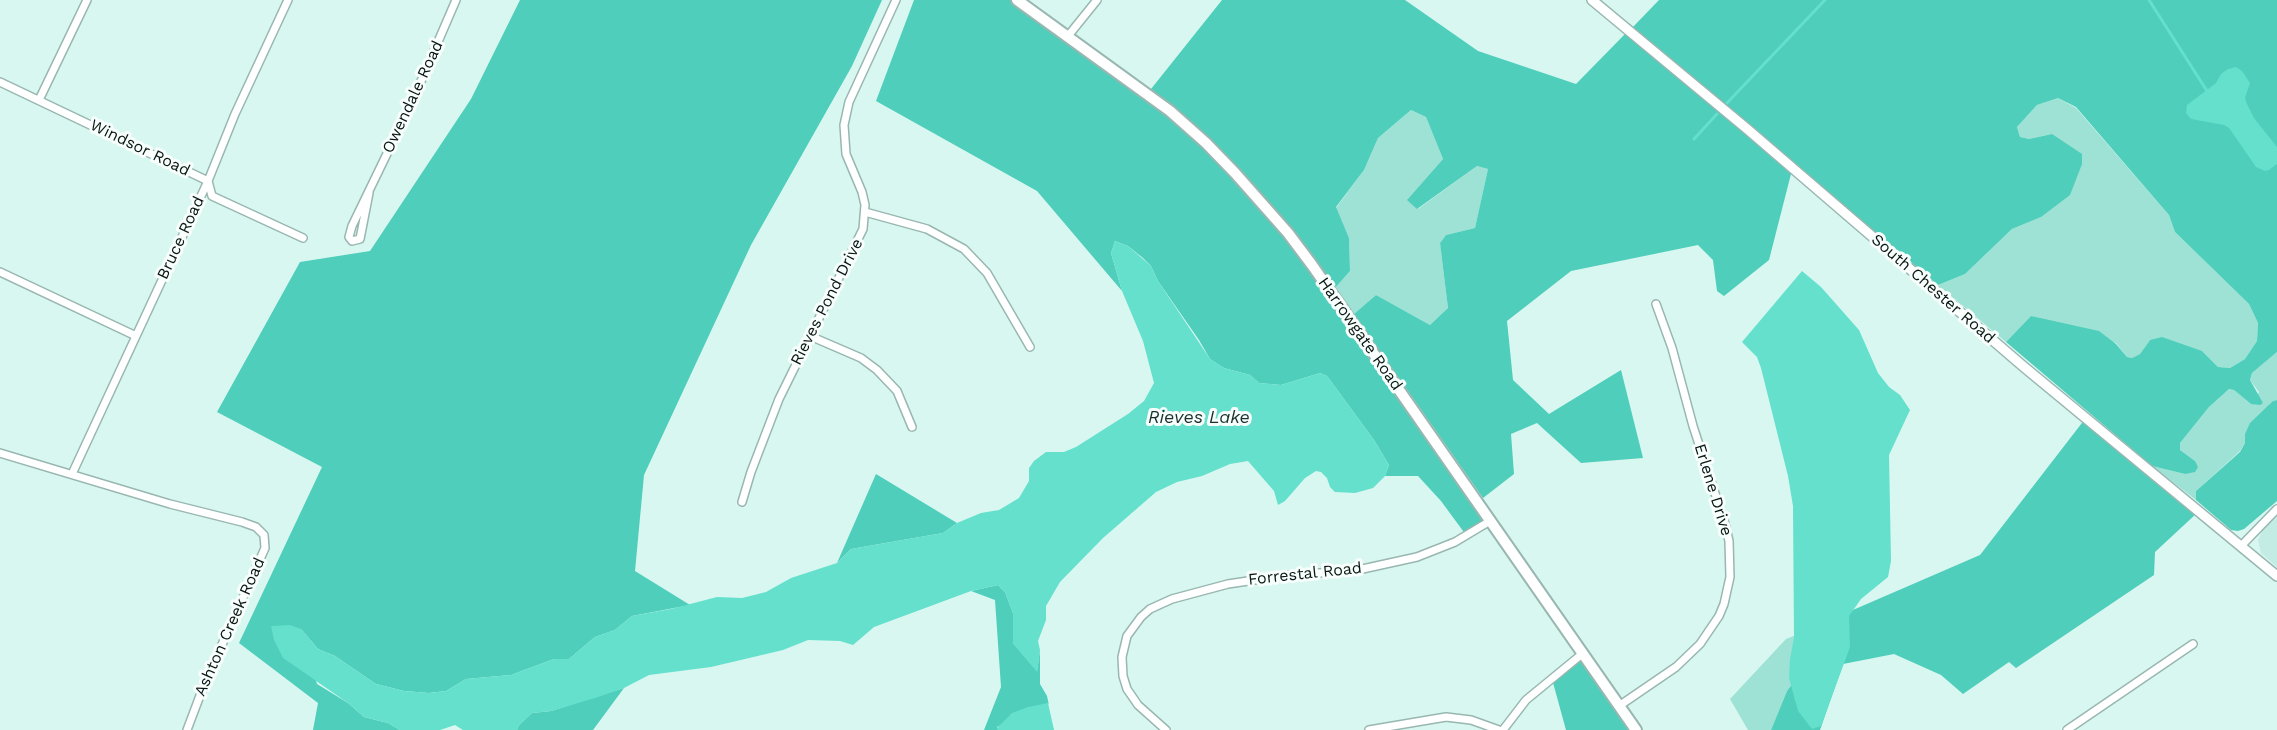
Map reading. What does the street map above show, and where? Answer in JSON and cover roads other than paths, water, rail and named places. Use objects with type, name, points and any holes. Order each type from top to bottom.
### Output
[{"type":"main road","name":"Harrowgate Road","points":[[1017,0],[1170,111],[1206,143],[1255,195],[1312,265],[1636,730]]},
{"type":"street","points":[[39,100],[87,0]]},
{"type":"street","name":"Bruce Road","points":[[72,474],[288,0]]},
{"type":"street","name":"Owendale Road","points":[[369,193],[360,239],[352,241],[349,233],[432,58],[456,0]]},
{"type":"street","name":"Rieves Pond Drive","points":[[742,502],[774,410],[860,240],[865,212],[862,192],[846,154],[844,125],[849,102],[896,0]]},
{"type":"street","points":[[1068,36],[1097,0]]},
{"type":"street","name":"South Chester Road","points":[[1592,0],[1754,135],[2024,367],[2277,576]]},
{"type":"street","name":"Windsor Road","points":[[0,82],[207,181],[212,196],[303,238]]},
{"type":"street","points":[[865,212],[927,229],[964,249],[987,273],[1030,347]]},
{"type":"street","points":[[0,272],[136,336]]},
{"type":"street","name":"Erlene Drive","points":[[1619,706],[1676,667],[1700,644],[1719,616],[1730,577],[1729,541],[1725,524],[1693,426],[1672,348],[1656,304]]},
{"type":"street","points":[[810,336],[861,358],[878,370],[897,391],[912,427]]},
{"type":"street","name":"Ashton Creek Road","points":[[0,453],[256,527],[264,536],[266,548],[204,685],[187,730]]},
{"type":"street","points":[[2241,546],[2277,509]]},
{"type":"street","name":"Forrestal Road","points":[[1166,730],[1138,705],[1127,689],[1122,668],[1127,636],[1149,609],[1172,598],[1251,580],[1358,570],[1417,557],[1455,542],[1490,521]]},
{"type":"street","points":[[2067,730],[2193,644]]},
{"type":"street","points":[[1369,730],[1452,717],[1471,720],[1501,730],[1526,700],[1582,654]]},
{"type":"water","points":[[2236,67],[2242,71],[2250,83],[2245,98],[2254,118],[2277,147],[2277,164],[2269,170],[2265,171],[2256,167],[2229,128],[2191,119],[2186,113],[2187,105],[2216,83],[2221,74]]},
{"type":"water","name":"Rieves Lake","points":[[1115,241],[1128,246],[1151,266],[1158,281],[1210,359],[1224,368],[1250,375],[1259,383],[1281,385],[1320,373],[1327,376],[1374,440],[1389,465],[1385,476],[1373,488],[1355,493],[1335,492],[1330,487],[1327,478],[1321,472],[1316,471],[1305,478],[1285,501],[1278,505],[1274,491],[1248,461],[1230,464],[1202,476],[1177,482],[1156,492],[1103,538],[1060,582],[1046,606],[1046,620],[1038,641],[1040,650],[1037,672],[1013,643],[1013,613],[1005,592],[998,585],[971,591],[874,627],[853,645],[840,641],[808,640],[783,650],[711,667],[649,675],[624,688],[595,698],[551,711],[532,713],[519,725],[517,730],[463,730],[455,725],[440,730],[400,730],[388,723],[364,717],[348,703],[283,658],[274,640],[271,626],[290,625],[301,629],[318,649],[335,656],[376,684],[404,691],[429,693],[446,691],[466,679],[511,675],[554,659],[569,659],[595,637],[615,630],[632,616],[717,597],[742,598],[766,592],[791,578],[837,563],[851,549],[943,533],[957,523],[981,513],[999,510],[1019,498],[1029,481],[1029,468],[1034,461],[1046,452],[1064,452],[1076,447],[1128,414],[1144,401],[1154,383],[1143,341],[1122,291],[1111,253]]},
{"type":"water","points":[[1802,271],[1821,287],[1859,330],[1878,373],[1889,387],[1900,395],[1910,410],[1889,455],[1891,561],[1888,577],[1861,599],[1849,616],[1850,647],[1821,726],[1812,729],[1798,711],[1789,678],[1794,638],[1793,506],[1788,476],[1761,368],[1757,357],[1742,342]]},
{"type":"water","points":[[1048,703],[1054,730],[998,730],[997,728],[1012,713]]},
{"type":"waterway","points":[[1727,103],[1825,0]]},
{"type":"waterway","points":[[2149,0],[2207,91]]},
{"type":"waterway","points":[[1694,139],[1717,114]]}]
